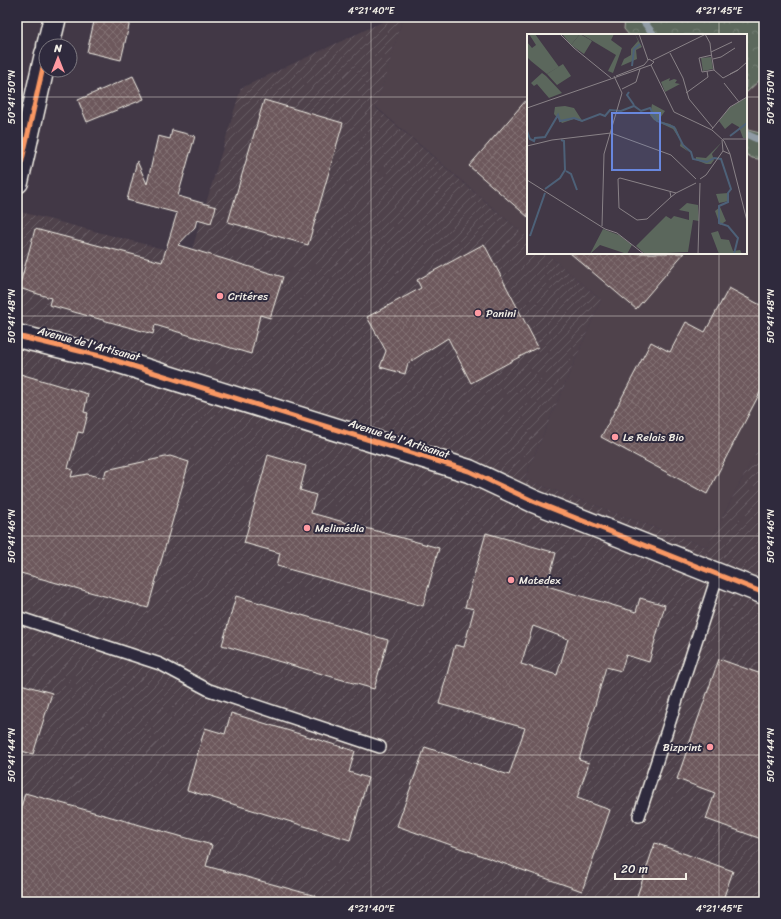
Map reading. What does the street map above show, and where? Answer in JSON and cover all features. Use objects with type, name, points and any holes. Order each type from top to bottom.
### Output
[{"type":"street","points":[[50,38],[55,17]]},
{"type":"street","points":[[17,182],[41,78]]},
{"type":"street","name":"Avenue de l'Artisanat","points":[[17,336],[111,359],[469,472],[534,501],[764,593]]},
{"type":"lane","points":[[639,816],[718,574]]},
{"type":"lane","points":[[17,617],[160,664],[209,690],[380,747]]},
{"type":"shaded area","points":[[393,17],[403,17],[376,108],[527,237],[527,254],[547,254],[601,300],[524,479],[707,547],[764,437],[764,902],[17,902],[17,211],[190,256],[241,88]]},
{"type":"shaded area","points":[[403,17],[764,17],[764,437],[707,547],[524,479],[601,300],[547,254],[747,254],[747,34],[527,34],[527,237],[376,107]]},
{"type":"green space","points":[[625,17],[764,17],[764,76],[747,92],[747,34],[628,34],[624,29]]},
{"type":"green space","points":[[747,128],[748,130],[764,134],[764,160],[752,158],[747,155]]},
{"type":"building","points":[[95,17],[131,17],[121,60],[87,52]]},
{"type":"building","points":[[133,76],[144,99],[87,122],[78,100]]},
{"type":"building","points":[[527,99],[527,216],[469,166]]},
{"type":"building","points":[[264,100],[343,123],[308,245],[228,222]]},
{"type":"building","points":[[172,130],[195,136],[178,196],[216,207],[211,223],[197,219],[195,227],[178,245],[283,277],[270,318],[260,315],[251,354],[155,325],[153,334],[49,305],[51,298],[19,288],[35,229],[162,262],[177,213],[127,200],[137,161],[147,184],[158,136],[170,139]]},
{"type":"building","name":"Panini","points":[[484,244],[538,347],[471,383],[448,338],[408,363],[405,374],[380,367],[386,351],[367,317],[421,288],[417,280]]},
{"type":"building","points":[[571,254],[683,254],[636,309]]},
{"type":"building","points":[[729,288],[764,307],[764,385],[707,494],[601,437],[651,342],[670,352],[686,322],[705,332]]},
{"type":"building","points":[[17,373],[88,394],[84,412],[88,413],[83,433],[78,432],[68,468],[73,470],[71,477],[87,474],[104,478],[106,470],[170,456],[189,462],[148,608],[17,572]]},
{"type":"building","name":"Melimédia","points":[[268,455],[306,466],[300,490],[316,495],[311,513],[439,548],[423,606],[277,566],[280,553],[244,543]]},
{"type":"building","points":[[486,533],[556,553],[547,586],[636,612],[640,598],[665,605],[649,662],[626,655],[621,671],[606,667],[579,760],[589,763],[577,798],[610,810],[582,891],[397,826],[425,747],[509,775],[525,728],[439,704],[455,645],[464,647],[474,609],[465,607]],"holes":[[[533,626],[568,639],[557,675],[521,664]]]},
{"type":"building","points":[[236,596],[388,640],[374,689],[222,645]]},
{"type":"building","name":"Bizprint","points":[[719,659],[764,675],[764,840],[706,819],[715,793],[677,779]]},
{"type":"building","points":[[17,683],[52,693],[33,754],[17,750]]},
{"type":"building","points":[[231,713],[355,751],[349,772],[368,778],[350,840],[187,790],[205,728],[225,734]]},
{"type":"building","points":[[25,793],[212,845],[206,866],[316,896],[315,902],[17,902],[17,822]]},
{"type":"building","points":[[655,843],[733,871],[722,902],[635,902]]},
{"type":"waterway","points":[[640,17],[653,34]]},
{"type":"waterway","points":[[747,134],[764,142]]},
{"type":"cycle path","points":[[17,182],[41,78]]},
{"type":"cycle path","points":[[17,336],[104,357],[469,471],[533,501],[764,593]]},
{"type":"place","name":"Critéres","points":[[220,296]]},
{"type":"place","name":"Panini","points":[[478,313]]},
{"type":"place","name":"Le Relais Bio","points":[[615,437]]},
{"type":"place","name":"Melimédia","points":[[307,528]]},
{"type":"place","name":"Matedex","points":[[511,580]]},
{"type":"place","name":"Bizprint","points":[[710,747]]}]
